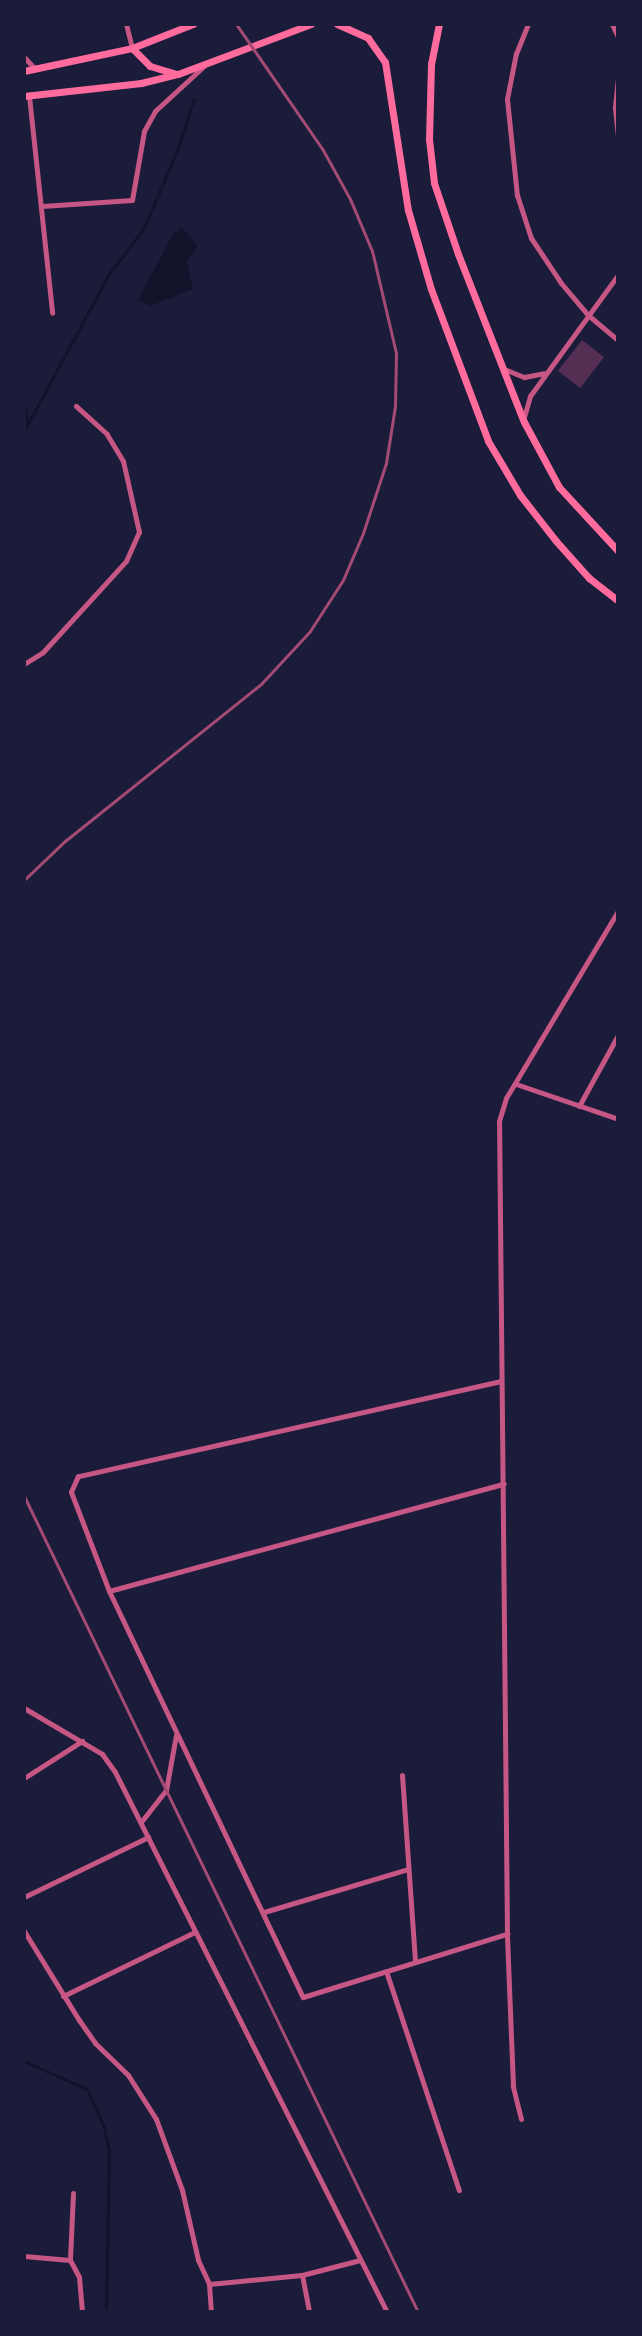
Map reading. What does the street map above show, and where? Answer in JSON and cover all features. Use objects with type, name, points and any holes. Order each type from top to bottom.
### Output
[{"type":"main road","points":[[24,71],[132,48],[193,24]]},
{"type":"main road","points":[[27,96],[141,83],[178,74],[311,24]]},
{"type":"main road","points":[[337,24],[368,38],[385,62],[408,210],[431,289],[488,441],[520,495],[556,541],[589,578],[618,601]]},
{"type":"main road","points":[[439,24],[429,95],[434,183],[498,363],[524,422],[559,487],[618,551]]},
{"type":"main road","points":[[132,48],[150,66],[178,74]]},
{"type":"street","points":[[126,24],[132,48]]},
{"type":"street","points":[[528,24],[516,53],[507,99],[517,195],[531,238],[588,315],[618,340]]},
{"type":"street","points":[[612,24],[618,37]]},
{"type":"street","points":[[24,57],[36,70]]},
{"type":"street","points":[[42,206],[132,200],[144,131],[155,111],[208,63]]},
{"type":"street","points":[[618,78],[615,108],[618,136]]},
{"type":"street","points":[[27,96],[52,313]]},
{"type":"street","points":[[524,422],[527,400],[618,275]]},
{"type":"street","points":[[498,363],[524,377],[538,376],[548,370]]},
{"type":"street","points":[[24,664],[43,652],[126,561],[139,532],[123,461],[107,434],[76,406]]},
{"type":"street","points":[[521,2119],[513,2086],[507,1934],[499,1130],[506,1098],[618,911]]},
{"type":"street","points":[[579,1106],[618,1035]]},
{"type":"street","points":[[516,1084],[618,1119]]},
{"type":"street","points":[[501,1381],[78,1476],[71,1484],[74,1506],[109,1591],[303,1997],[507,1934]]},
{"type":"street","points":[[109,1591],[504,1484]]},
{"type":"street","points":[[24,1708],[102,1754],[115,1772],[387,2312]]},
{"type":"street","points":[[141,1822],[163,1798],[176,1734]]},
{"type":"street","points":[[24,1778],[82,1741]]},
{"type":"street","points":[[402,1775],[415,1961]]},
{"type":"street","points":[[24,1897],[148,1837]]},
{"type":"street","points":[[264,1912],[408,1869]]},
{"type":"street","points":[[24,1931],[95,2043],[128,2075],[156,2119],[182,2190],[198,2260],[209,2284],[211,2312]]},
{"type":"street","points":[[63,1996],[195,1932]]},
{"type":"street","points":[[386,1971],[459,2190]]},
{"type":"street","points":[[73,2193],[70,2260],[79,2277],[82,2312]]},
{"type":"street","points":[[24,2256],[70,2260]]},
{"type":"street","points":[[209,2284],[302,2275],[360,2260]]},
{"type":"street","points":[[302,2275],[309,2312]]},
{"type":"shaded area","points":[[182,227],[197,246],[187,262],[193,289],[150,306],[138,300],[173,234]]},
{"type":"building","points":[[582,340],[604,357],[580,388],[558,371]]},
{"type":"waterway","points":[[24,431],[109,274],[144,228],[178,148],[194,98]]},
{"type":"waterway","points":[[24,402],[27,422]]},
{"type":"waterway","points":[[24,2061],[87,2089],[104,2127],[109,2151],[106,2312]]},
{"type":"railway","points":[[24,880],[65,841],[261,684],[310,631],[343,580],[363,533],[386,463],[395,406],[396,353],[372,251],[350,199],[323,150],[236,24]]},
{"type":"railway","points":[[24,1496],[418,2312]]}]
